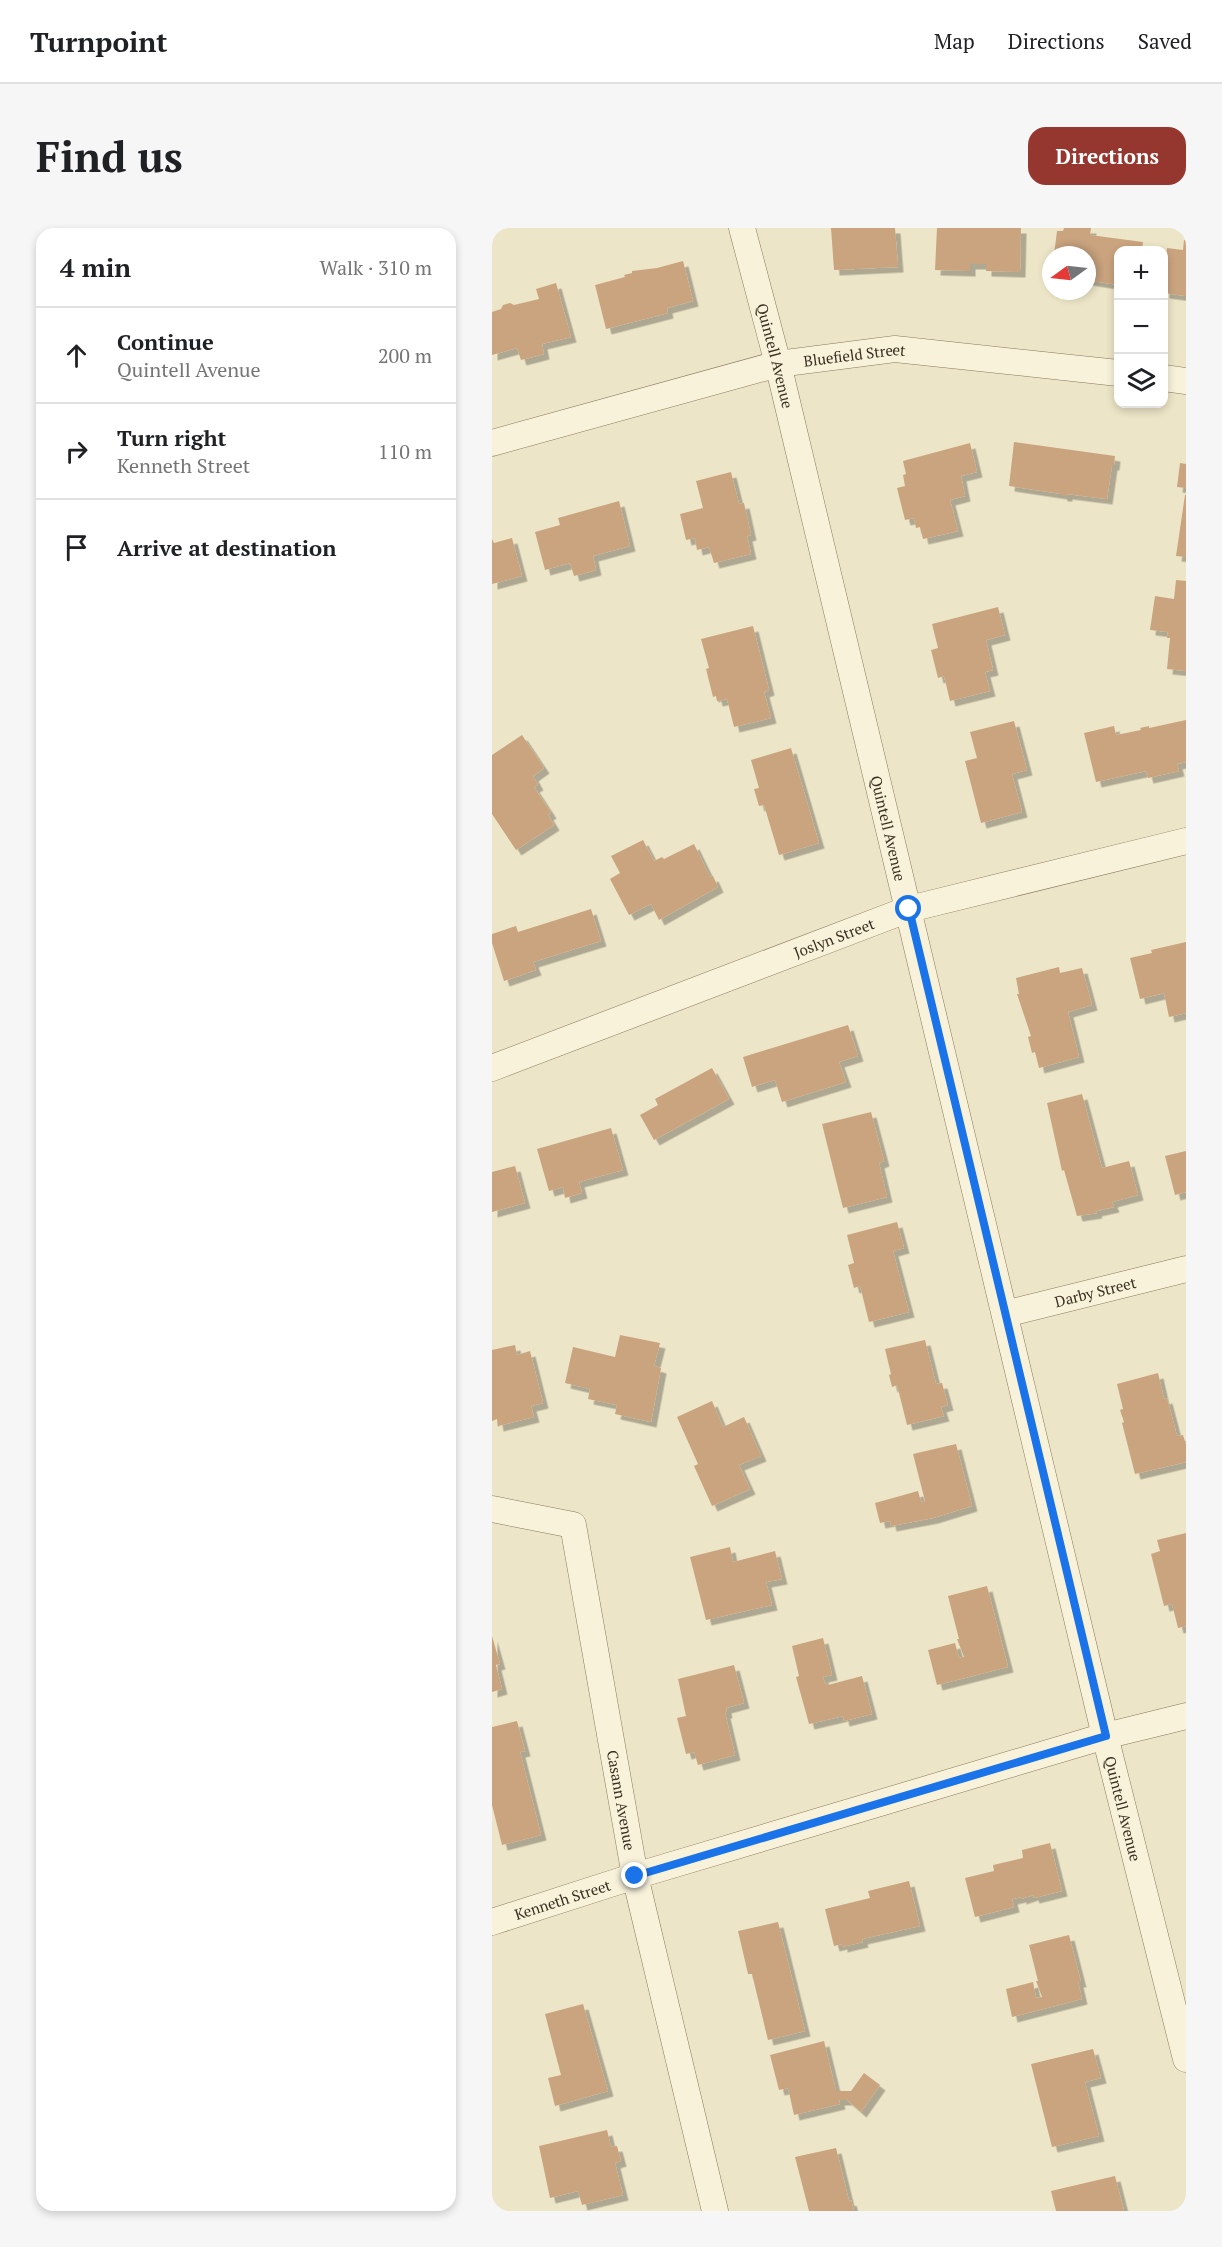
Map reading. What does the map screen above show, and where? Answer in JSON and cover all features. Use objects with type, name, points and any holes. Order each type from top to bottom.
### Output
[{"type":"street","name":"Quintell Avenue","points":[[742,228],[778,364],[1106,1736],[1186,2059]]},
{"type":"street","name":"Bluefield Street","points":[[492,443],[778,364],[895,349],[1114,372]]},
{"type":"street","points":[[1168,379],[1186,381]]},
{"type":"street","name":"Joslyn Street","points":[[492,1068],[909,909],[1186,841]]},
{"type":"street","name":"Darby Street","points":[[1005,1314],[1186,1269]]},
{"type":"street","name":"Casann Avenue","points":[[492,1509],[573,1525],[635,1876],[715,2211]]},
{"type":"street","name":"Kenneth Street","points":[[492,1922],[635,1876],[1106,1736],[1186,1716]]},
{"type":"building","points":[[831,228],[895,228],[898,267],[834,270]]},
{"type":"building","points":[[937,228],[1021,228],[1020,272],[986,271],[986,264],[970,264],[970,271],[935,270]]},
{"type":"building","points":[[1064,228],[1091,228],[1090,235],[1143,242],[1142,246],[1114,246],[1114,284],[1096,281],[1096,246],[1055,246],[1057,231],[1063,231]]},
{"type":"building","points":[[1184,240],[1186,240],[1186,296],[1168,294],[1168,248],[1183,250]]},
{"type":"building","points":[[683,261],[693,301],[667,308],[668,313],[606,329],[595,285],[625,277],[624,275],[632,271],[657,268]]},
{"type":"building","points":[[556,283],[571,337],[542,344],[544,354],[521,360],[517,348],[492,355],[492,312],[510,303],[514,305],[539,299],[536,289]]},
{"type":"building","points":[[1014,442],[1115,456],[1107,499],[1067,494],[1067,496],[1062,496],[1062,494],[1009,486]]},
{"type":"building","points":[[970,443],[977,472],[961,476],[965,496],[950,500],[958,531],[923,539],[920,527],[916,528],[914,518],[905,520],[897,488],[905,486],[903,475],[906,474],[903,461]]},
{"type":"building","points":[[1180,463],[1186,464],[1186,488],[1177,487]]},
{"type":"building","points":[[731,472],[739,504],[744,503],[751,535],[747,536],[751,554],[714,563],[709,547],[697,550],[695,538],[686,540],[680,514],[703,508],[696,481]]},
{"type":"building","points":[[1186,495],[1186,557],[1176,556]]},
{"type":"building","points":[[619,501],[630,546],[593,556],[596,570],[574,576],[570,563],[545,570],[535,532],[560,525],[558,518]]},
{"type":"building","points":[[512,538],[522,576],[492,584],[492,539],[494,543]]},
{"type":"building","points":[[1176,580],[1186,581],[1186,671],[1167,669],[1170,638],[1167,638],[1168,632],[1150,630],[1155,596],[1174,599]]},
{"type":"building","points":[[998,607],[1005,635],[986,640],[993,670],[985,672],[990,691],[950,701],[944,676],[938,678],[931,650],[938,648],[932,624]]},
{"type":"building","points":[[753,626],[769,690],[764,692],[771,718],[734,727],[727,699],[717,701],[716,696],[713,697],[706,669],[709,668],[701,639]]},
{"type":"building","points":[[1186,720],[1186,762],[1177,764],[1179,771],[1148,778],[1146,771],[1096,782],[1084,733],[1114,726],[1116,735],[1149,726],[1149,728]]},
{"type":"building","points":[[1014,721],[1027,770],[1012,774],[1022,812],[981,823],[965,761],[977,758],[970,732]]},
{"type":"building","points":[[522,735],[544,768],[533,776],[538,785],[534,787],[551,813],[548,815],[554,825],[516,850],[492,814],[492,755]]},
{"type":"building","points":[[791,748],[819,843],[779,855],[764,805],[759,806],[754,789],[759,788],[751,760]]},
{"type":"building","points":[[643,840],[654,861],[662,857],[664,859],[694,844],[710,877],[713,876],[718,887],[659,920],[651,904],[629,915],[610,879],[620,873],[611,856]]},
{"type":"building","points":[[591,909],[601,941],[533,962],[536,970],[504,981],[492,943],[492,934],[516,926],[518,932]]},
{"type":"building","points":[[1186,942],[1186,1013],[1169,1017],[1164,993],[1140,999],[1130,958],[1152,953],[1151,950]]},
{"type":"building","points":[[1059,967],[1060,973],[1082,968],[1092,1005],[1068,1012],[1079,1057],[1039,1068],[1035,1052],[1032,1053],[1028,1037],[1031,1036],[1017,994],[1019,994],[1016,978]]},
{"type":"building","points":[[848,1025],[858,1056],[839,1062],[846,1082],[782,1102],[775,1080],[752,1087],[743,1057]]},
{"type":"building","points":[[712,1068],[729,1099],[654,1140],[640,1115],[658,1105],[655,1099]]},
{"type":"building","points":[[1082,1094],[1102,1168],[1129,1161],[1138,1195],[1112,1202],[1114,1207],[1096,1211],[1097,1213],[1077,1216],[1064,1170],[1062,1171],[1047,1103]]},
{"type":"building","points":[[871,1112],[884,1161],[879,1163],[887,1197],[843,1208],[822,1124]]},
{"type":"building","points":[[611,1128],[623,1170],[579,1182],[582,1193],[565,1198],[563,1187],[549,1191],[537,1149]]},
{"type":"building","points":[[1186,1151],[1186,1192],[1175,1195],[1165,1156]]},
{"type":"building","points":[[515,1166],[525,1203],[492,1212],[492,1172]]},
{"type":"building","points":[[897,1222],[904,1248],[893,1251],[909,1312],[869,1322],[860,1286],[854,1288],[848,1265],[854,1263],[847,1235]]},
{"type":"building","points":[[620,1335],[660,1343],[654,1366],[661,1368],[651,1422],[615,1414],[617,1405],[588,1399],[590,1389],[565,1383],[573,1347],[615,1357]]},
{"type":"building","points":[[925,1340],[936,1384],[942,1383],[948,1405],[941,1407],[944,1416],[907,1425],[897,1385],[892,1387],[885,1349]]},
{"type":"building","points":[[515,1345],[517,1355],[530,1351],[543,1403],[531,1406],[534,1417],[498,1426],[497,1419],[492,1421],[492,1350]]},
{"type":"building","points":[[1158,1373],[1177,1436],[1183,1435],[1186,1445],[1186,1462],[1135,1474],[1122,1423],[1124,1422],[1120,1410],[1123,1409],[1117,1384]]},
{"type":"building","points":[[712,1401],[723,1427],[744,1417],[761,1456],[739,1465],[750,1489],[712,1506],[694,1466],[698,1464],[677,1417]]},
{"type":"building","points":[[956,1444],[972,1506],[933,1518],[891,1526],[890,1521],[880,1523],[875,1503],[918,1491],[921,1502],[925,1501],[913,1454]]},
{"type":"building","points":[[1186,1533],[1186,1626],[1178,1628],[1172,1604],[1164,1606],[1151,1554],[1160,1551],[1157,1540]]},
{"type":"building","points":[[730,1547],[733,1562],[775,1551],[782,1579],[766,1582],[772,1605],[706,1620],[690,1557]]},
{"type":"building","points":[[987,1586],[1008,1667],[937,1685],[928,1650],[955,1643],[959,1658],[964,1657],[957,1639],[959,1639],[948,1596]]},
{"type":"building","points":[[492,1636],[500,1664],[496,1665],[502,1689],[492,1692]]},
{"type":"building","points":[[823,1638],[832,1675],[823,1677],[825,1684],[862,1676],[872,1714],[844,1721],[843,1716],[809,1724],[796,1677],[799,1676],[792,1646]]},
{"type":"building","points":[[734,1665],[744,1703],[726,1708],[727,1713],[725,1713],[735,1755],[698,1765],[694,1752],[686,1754],[677,1718],[686,1716],[678,1679]]},
{"type":"building","points":[[517,1721],[525,1751],[520,1752],[541,1835],[502,1845],[492,1805],[492,1727]]},
{"type":"building","points":[[1050,1843],[1062,1891],[1034,1898],[1033,1895],[1012,1899],[1014,1907],[975,1917],[965,1878],[994,1871],[993,1865],[1023,1858],[1022,1850]]},
{"type":"building","points":[[909,1881],[920,1926],[862,1939],[863,1942],[842,1947],[842,1944],[834,1946],[825,1909],[870,1898],[868,1891]]},
{"type":"building","points":[[778,1922],[805,2031],[768,2040],[752,1974],[748,1974],[738,1931]]},
{"type":"building","points":[[1069,1935],[1081,1982],[1078,1982],[1082,1999],[1012,2017],[1006,1989],[1033,1982],[1036,1998],[1042,1997],[1036,1981],[1038,1981],[1029,1945]]},
{"type":"building","points":[[583,2004],[608,2091],[555,2106],[548,2078],[561,2075],[545,2014]]},
{"type":"building","points":[[824,2041],[836,2091],[851,2091],[864,2073],[880,2085],[861,2112],[847,2100],[839,2100],[840,2104],[794,2115],[788,2088],[779,2090],[770,2055]]},
{"type":"building","points":[[1093,2049],[1101,2078],[1085,2082],[1099,2136],[1052,2147],[1031,2064]]},
{"type":"building","points":[[607,2130],[611,2147],[617,2146],[621,2161],[615,2163],[623,2195],[582,2205],[578,2191],[550,2198],[539,2146]]},
{"type":"building","points":[[836,2148],[849,2201],[851,2200],[854,2211],[809,2211],[795,2157]]},
{"type":"building","points":[[1115,2176],[1124,2211],[1056,2211],[1051,2191]]},
{"type":"route","points":[[635,1876],[1106,1736],[909,909]]}]
